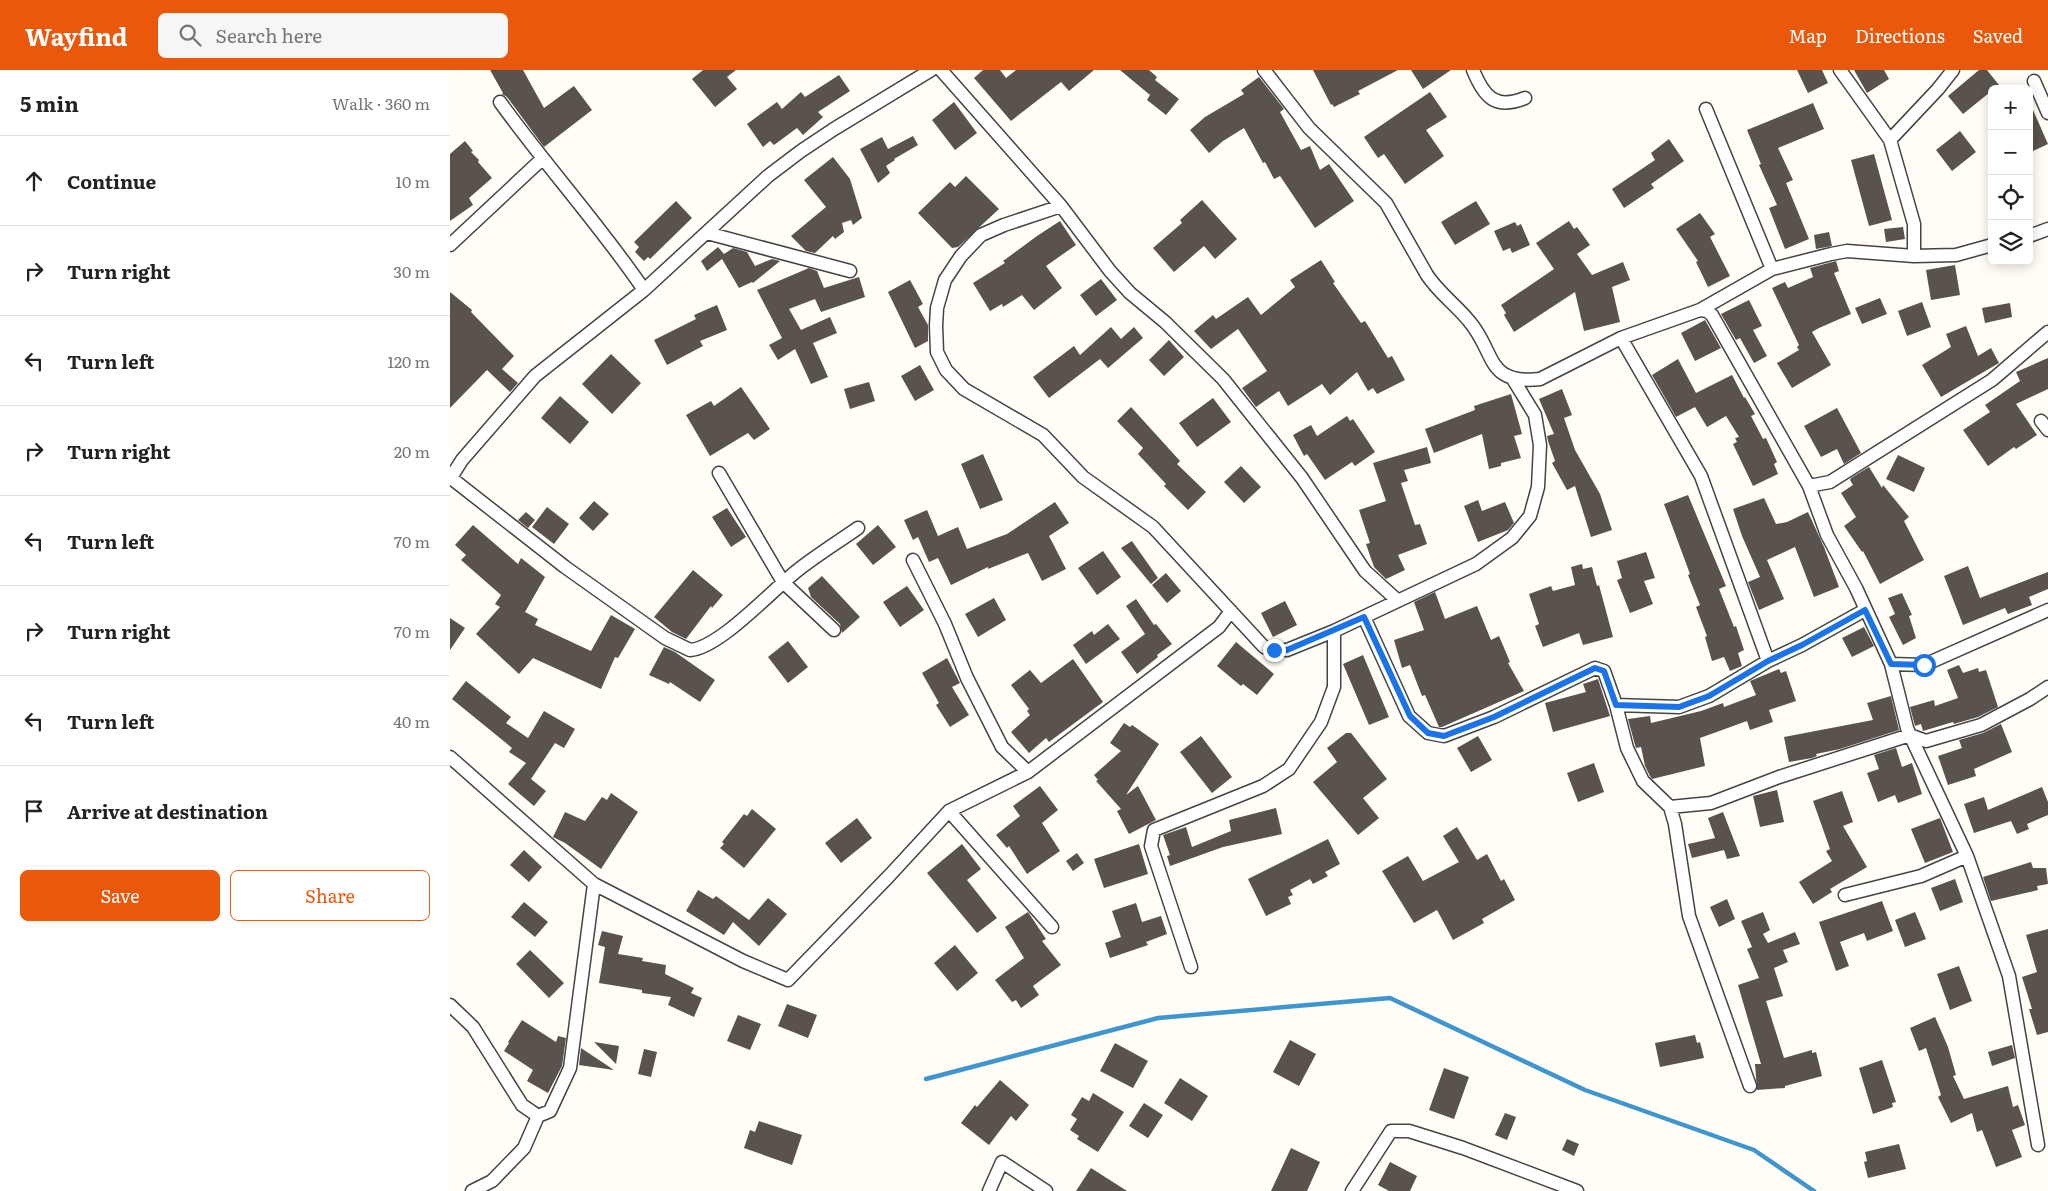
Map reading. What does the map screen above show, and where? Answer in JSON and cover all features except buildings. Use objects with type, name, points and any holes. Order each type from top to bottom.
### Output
[{"type":"street","points":[[858,528],[797,571],[729,629],[706,645],[690,650],[665,638],[565,567],[450,479],[462,460],[536,376],[644,290],[768,176],[801,151],[931,70]]},
{"type":"street","points":[[941,70],[1061,206],[1110,271],[1130,293],[1165,322],[1223,379],[1302,478],[1365,571],[1398,601]]},
{"type":"street","points":[[1264,70],[1309,128],[1386,203],[1427,276],[1474,327],[1491,361],[1502,373],[1513,379],[1526,381],[1540,379],[1621,338],[1700,310],[1772,268],[1848,251],[1914,256],[1956,254],[1988,246]]},
{"type":"street","points":[[1473,70],[1483,90],[1494,101],[1512,104],[1525,98]]},
{"type":"street","points":[[1840,70],[1890,140],[1914,224],[1914,256]]},
{"type":"street","points":[[1890,140],[1938,89],[1953,70]]},
{"type":"street","points":[[2034,81],[2048,114]]},
{"type":"street","points":[[500,102],[542,159],[619,253],[644,290]]},
{"type":"street","points":[[1706,109],[1772,268]]},
{"type":"street","points":[[450,245],[542,159]]},
{"type":"street","points":[[1061,206],[1004,225],[981,235],[961,256],[945,280],[937,308],[937,352],[946,370],[964,389],[1043,434],[1083,477],[1152,527],[1264,646],[1274,650],[1287,650],[1364,617],[1476,564],[1512,538],[1530,516],[1538,487],[1540,445],[1535,415],[1513,379]]},
{"type":"street","points":[[2033,235],[2048,229]]},
{"type":"street","points":[[707,233],[850,271]]},
{"type":"street","points":[[1700,310],[1708,311],[1712,315],[1809,486],[1827,535],[1856,588],[1891,664],[1907,728],[1967,856],[2009,976],[2038,1145]]},
{"type":"street","points":[[1809,486],[1830,482],[1985,385],[2048,332]]},
{"type":"street","points":[[1621,338],[1701,476],[1768,661]]},
{"type":"street","points":[[719,473],[784,582],[834,630]]},
{"type":"street","points":[[914,560],[946,624],[967,678],[1002,747],[1028,772]]},
{"type":"street","points":[[1616,705],[1679,707],[1709,696],[1768,661],[1802,645],[1865,610]]},
{"type":"street","points":[[1891,664],[1924,665],[2048,610]]},
{"type":"street","points":[[450,757],[594,884],[743,961],[788,980],[949,811],[1028,772],[1219,626],[1231,611]]},
{"type":"street","points":[[1364,617],[1410,716],[1428,733],[1444,736],[1478,723],[1595,668],[1604,671],[1616,705],[1626,748],[1643,782],[1670,807],[1675,824],[1689,916],[1750,1086]]},
{"type":"street","points":[[1191,968],[1151,846],[1154,830],[1263,786],[1289,769],[1321,722],[1334,686],[1334,631]]},
{"type":"street","points":[[1670,807],[1711,803],[1779,777],[1910,735],[1926,741],[1981,725],[2030,699],[2048,687]]},
{"type":"street","points":[[949,811],[1052,927]]},
{"type":"street","points":[[1845,895],[1921,876],[1967,856]]},
{"type":"street","points":[[472,1191],[492,1181],[524,1148],[538,1116],[550,1111],[570,1068],[594,884]]},
{"type":"street","points":[[450,1005],[473,1028],[522,1105],[538,1116]]},
{"type":"street","points":[[1357,1189],[1391,1131],[1409,1131],[1463,1148],[1577,1191]]},
{"type":"street","points":[[988,1191],[1002,1162],[1046,1191]]},
{"type":"waterway","points":[[926,1079],[1158,1018],[1390,998],[1585,1090],[1754,1150],[1814,1191]]},
{"type":"route","points":[[1274,650],[1287,650],[1364,617],[1410,716],[1428,733],[1444,736],[1494,717],[1595,668],[1600,668],[1604,671],[1616,705],[1679,707],[1709,696],[1768,661],[1802,645],[1865,610],[1891,664],[1924,665]]}]
